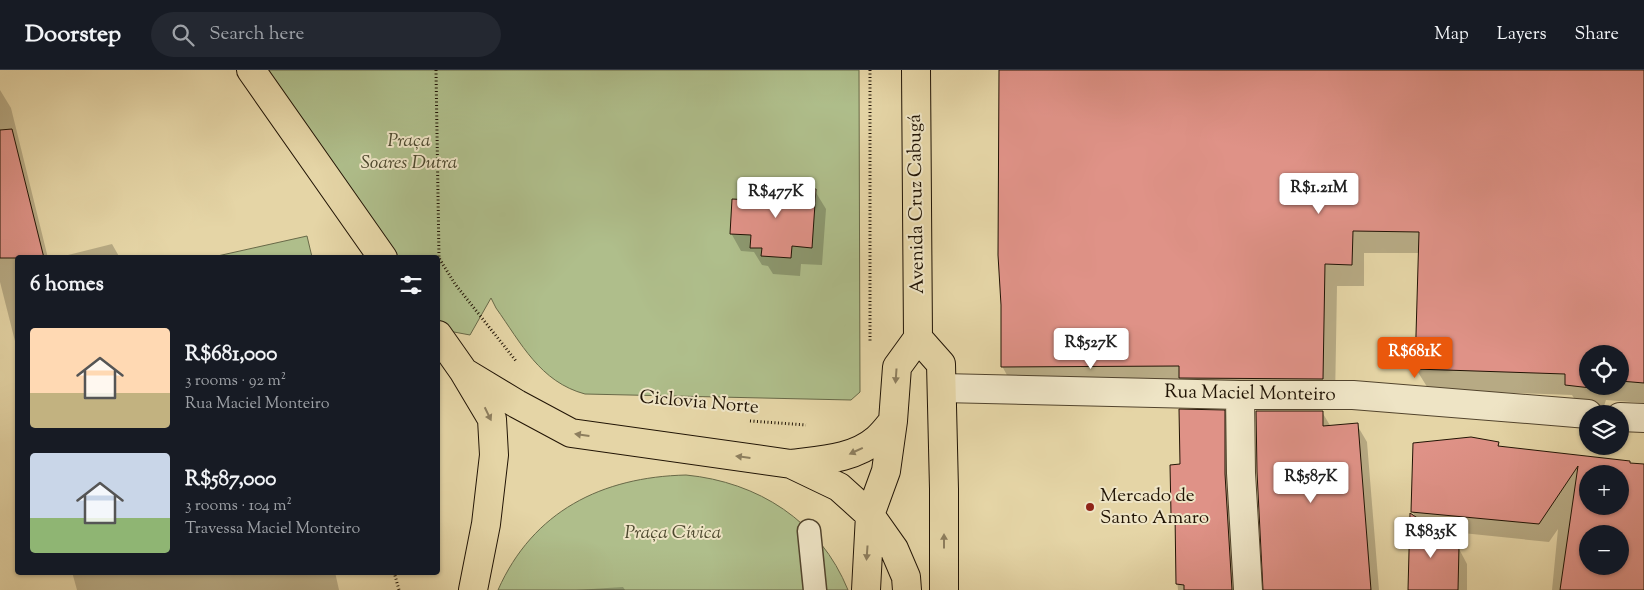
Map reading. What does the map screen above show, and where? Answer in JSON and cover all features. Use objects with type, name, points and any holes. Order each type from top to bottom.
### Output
[{"type":"main road","points":[[251,70],[381,255]]},
{"type":"main road","name":"Avenida Cruz Cabugá","points":[[916,70],[918,338]]},
{"type":"main road","points":[[866,590],[870,515],[886,471],[893,421],[897,367],[918,338],[941,364],[944,590]]},
{"type":"main road","points":[[440,339],[464,372],[492,419],[493,446],[486,524],[473,590]]},
{"type":"main road","points":[[464,372],[517,404],[571,433],[791,464],[840,458],[857,451],[877,439],[893,421]]},
{"type":"main road","points":[[791,464],[839,487],[870,515],[897,555],[906,577],[907,590]]},
{"type":"street","name":"Rua Maciel Monteiro","points":[[942,388],[1240,395],[1352,395],[1579,413]]},
{"type":"street","points":[[1240,395],[1241,473],[1248,590]]},
{"type":"street","points":[[1629,417],[1644,418]]},
{"type":"street","points":[[809,530],[816,590]]},
{"type":"path","points":[[436,70],[439,255]]},
{"type":"path","points":[[870,70],[870,349]]},
{"type":"path","points":[[440,260],[455,284],[518,365]]},
{"type":"path","name":"Ciclovia Norte","points":[[742,420],[810,426]]},
{"type":"path","points":[[395,575],[399,590]]},
{"type":"green space","name":"Praça Soares Dutra","points":[[251,70],[859,70],[860,392],[851,400],[585,394],[569,388],[556,380],[533,360],[491,298],[470,335],[440,329],[440,255],[376,255]]},
{"type":"green space","points":[[307,236],[312,255],[222,255]]},
{"type":"green space","name":"Praça Cívica","points":[[686,475],[738,486],[762,496],[784,509],[821,544],[836,566],[848,590],[498,590],[513,562],[530,539],[551,519],[574,504],[599,491],[626,483],[655,477]]},
{"type":"building","points":[[999,70],[1644,70],[1644,383],[1629,382],[1629,345],[1579,345],[1579,387],[1565,385],[1565,374],[1415,369],[1419,232],[1353,231],[1352,265],[1325,264],[1323,379],[1179,378],[1179,366],[1001,367],[1001,305],[998,255]]},
{"type":"building","points":[[12,129],[43,255],[15,255],[15,258],[0,258],[0,130]]},
{"type":"building","points":[[753,185],[816,189],[812,248],[792,246],[791,258],[761,256],[762,248],[750,248],[751,235],[730,234],[732,199],[752,200]]},
{"type":"building","points":[[1179,409],[1225,410],[1225,474],[1232,590],[1184,590],[1184,585],[1176,584],[1175,514],[1171,514],[1170,465],[1180,464]]},
{"type":"building","points":[[1256,411],[1323,411],[1323,426],[1358,423],[1371,590],[1263,590]]},
{"type":"building","points":[[1471,437],[1499,442],[1498,446],[1644,464],[1644,590],[1560,590],[1578,466],[1539,524],[1411,512],[1413,443]]},
{"type":"building","points":[[1410,513],[1459,546],[1458,590],[1408,590]]},
{"type":"place","name":"Mercado de Santo Amaro","points":[[1090,507]]}]
